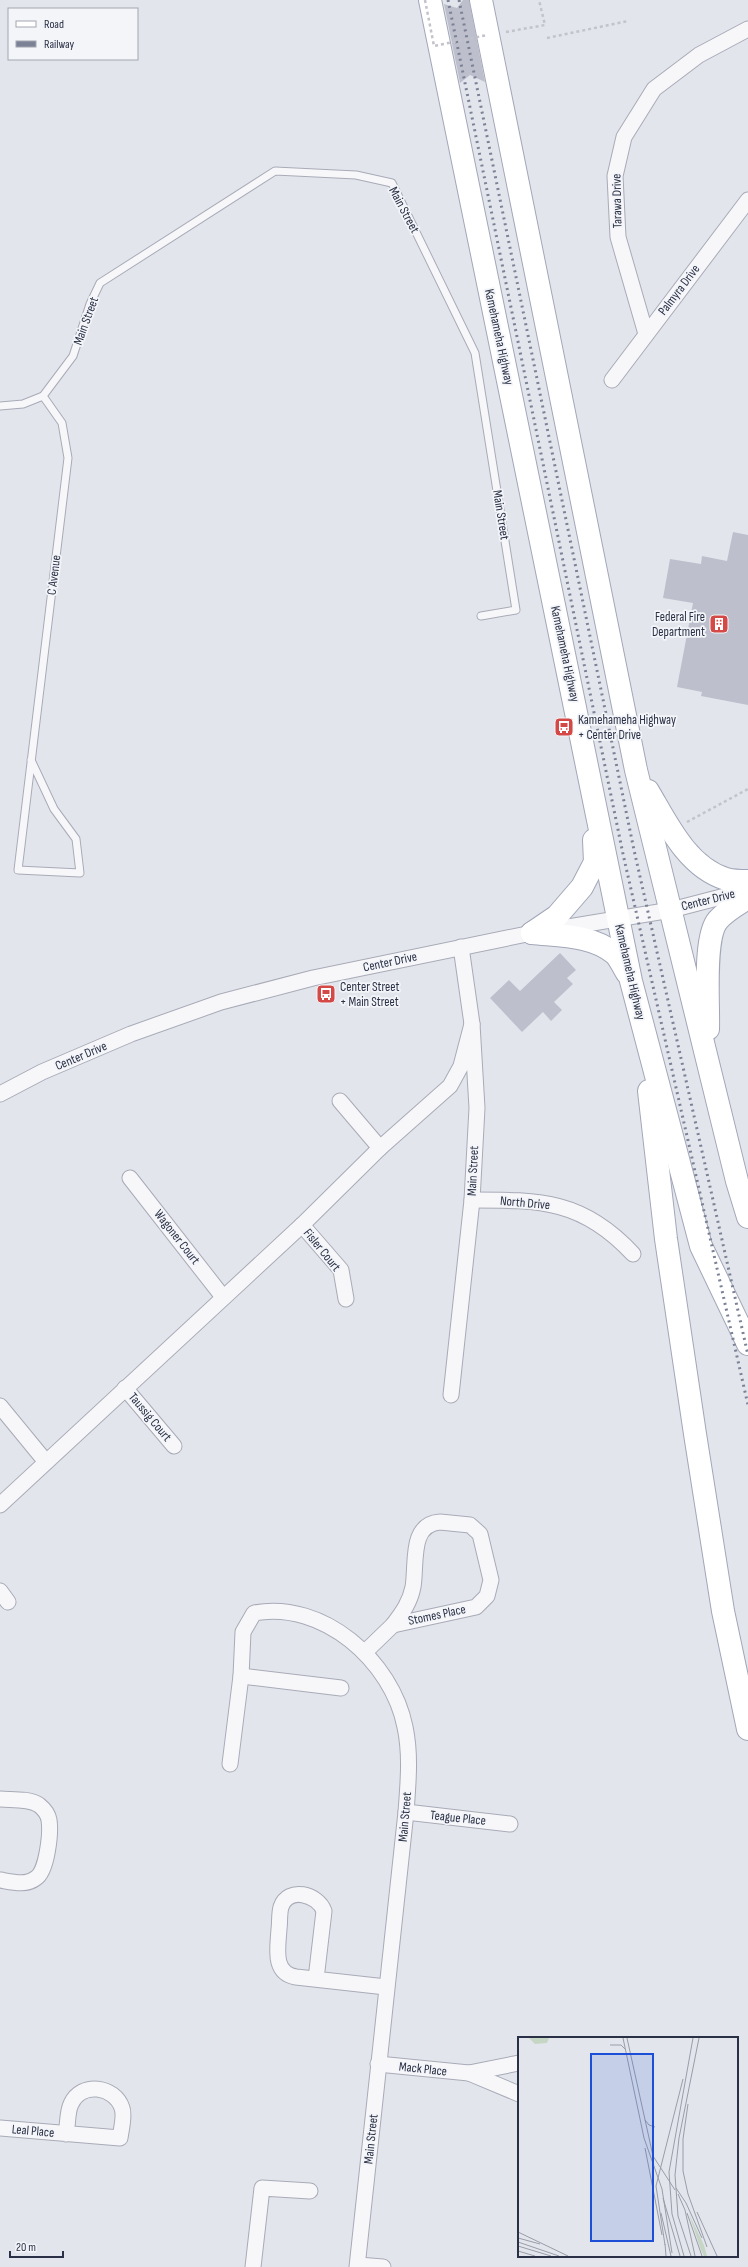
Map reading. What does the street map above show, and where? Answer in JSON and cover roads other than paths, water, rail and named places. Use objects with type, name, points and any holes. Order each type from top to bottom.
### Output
[{"type":"main road","name":"Kamehameha Highway","points":[[430,0],[592,787],[617,919],[631,981],[701,1246],[748,1344]]},
{"type":"main road","points":[[480,0],[493,32],[636,770],[737,1181],[748,1217]]},
{"type":"main road","points":[[636,770],[679,843],[702,866],[726,879],[748,881]]},
{"type":"main road","points":[[532,932],[557,916],[582,887],[595,862],[592,787]]},
{"type":"main road","points":[[708,1058],[708,951],[717,921],[734,906],[748,898]]},
{"type":"main road","points":[[532,932],[576,938],[597,943],[616,955],[631,981]]},
{"type":"main road","points":[[641,1023],[666,1239],[692,1418],[722,1611],[748,1729]]},
{"type":"street","name":"Tarawa Drive","points":[[646,334],[618,236],[615,176],[624,137],[654,89],[699,55],[748,28]]},
{"type":"street","name":"Palmyra Drive","points":[[612,380],[748,200]]},
{"type":"street","name":"Center Drive","points":[[0,1094],[42,1072],[131,1034],[221,1002],[313,978],[532,932],[671,910],[748,890]]},
{"type":"street","name":"Main Street","points":[[451,1395],[472,1200],[477,1108],[472,1024],[461,947]]},
{"type":"street","points":[[0,1504],[302,1225],[380,1148],[450,1086],[461,1066],[472,1024]]},
{"type":"street","points":[[340,1100],[380,1148]]},
{"type":"street","name":"Wagoner Court","points":[[130,1178],[223,1297]]},
{"type":"street","name":"North Drive","points":[[472,1200],[524,1200],[566,1208],[603,1226],[634,1254]]},
{"type":"street","name":"Fisler Court","points":[[302,1225],[341,1270],[346,1300]]},
{"type":"street","name":"Taussig Court","points":[[126,1388],[174,1446]]},
{"type":"street","points":[[0,1406],[46,1462]]},
{"type":"street","name":"Stomes Place","points":[[365,1652],[393,1625],[408,1606],[413,1587],[417,1541],[421,1531],[430,1524],[440,1522],[466,1524],[476,1528],[483,1540],[491,1580],[489,1592],[485,1599],[476,1607],[393,1625]]},
{"type":"street","name":"Main Street","points":[[230,1764],[240,1676],[243,1632],[254,1613],[273,1609],[317,1620],[336,1630],[365,1652],[382,1673],[399,1706],[405,1728],[409,1767],[406,1812],[386,1987],[358,2266]]},
{"type":"street","points":[[240,1676],[341,1688]]},
{"type":"street","points":[[0,1799],[38,1804],[47,1814],[49,1824],[45,1864],[40,1875],[25,1883],[0,1880]]},
{"type":"street","name":"Teague Place","points":[[406,1812],[510,1824]]},
{"type":"street","points":[[316,1979],[324,1911],[314,1898],[297,1895],[288,1899],[281,1907],[278,1961],[282,1970],[290,1976],[316,1979],[386,1987]]},
{"type":"street","name":"Mack Place","points":[[378,2064],[469,2073],[518,2064]]},
{"type":"street","name":"Mack Place","points":[[469,2073],[518,2094]]},
{"type":"street","name":"Leal Place","points":[[0,2128],[66,2134]]},
{"type":"street","points":[[253,2267],[262,2188],[310,2191]]},
{"type":"street","points":[[358,2266],[383,2267]]},
{"type":"lane","name":"Main Street","points":[[43,396],[73,356],[90,304],[100,284],[275,171],[356,174],[392,183],[475,353],[516,610],[481,616]]},
{"type":"lane","points":[[0,406],[23,404],[43,396]]},
{"type":"lane","name":"C Avenue","points":[[31,760],[54,809],[76,839],[80,873],[18,870],[31,760],[68,458],[62,423],[43,396]]},
{"type":"railway","points":[[448,0],[623,854],[748,1405]]},
{"type":"railway","points":[[459,0],[634,850],[748,1355]]},
{"type":"place","name":"Federal Fire Department","points":[[719,624]]},
{"type":"place","name":"Kamehameha Highway + Center Drive","points":[[564,727]]},
{"type":"place","name":"Center Street + Main Street","points":[[326,994]]}]
